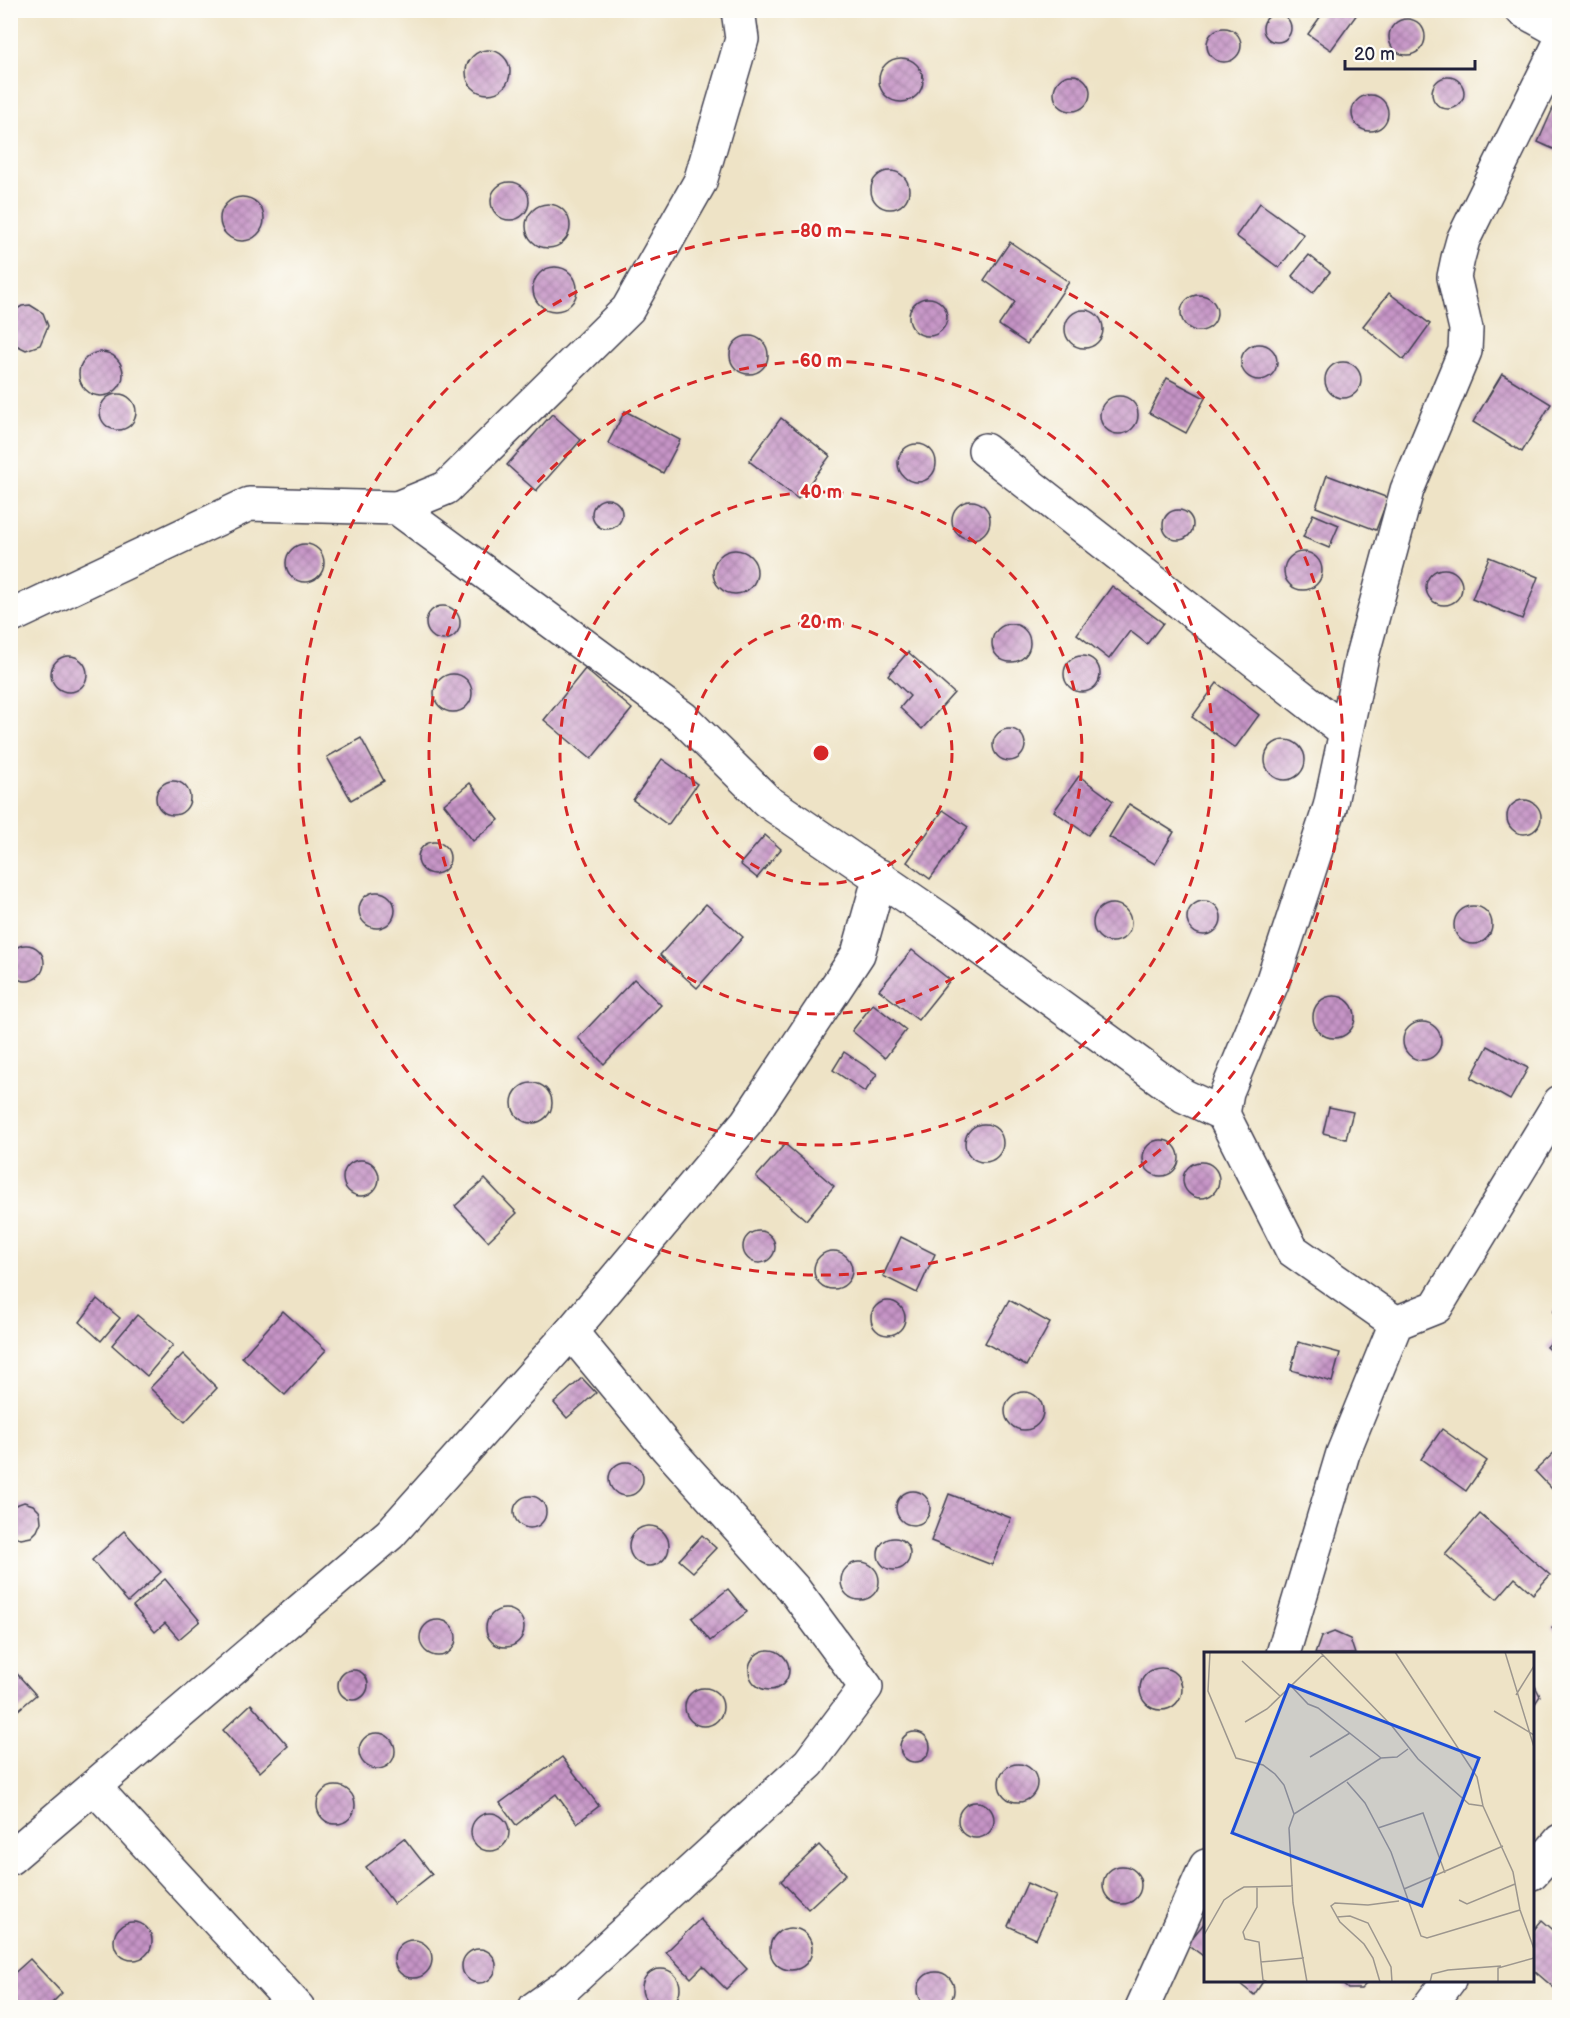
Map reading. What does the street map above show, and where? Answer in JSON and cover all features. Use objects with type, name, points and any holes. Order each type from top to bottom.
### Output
[{"type":"street","points":[[10,617],[249,504],[397,508],[446,488],[628,309],[700,182],[742,39],[738,10]]},
{"type":"street","points":[[1522,10],[1560,31]]},
{"type":"street","points":[[1222,1114],[1227,1092],[1272,983],[1330,807],[1345,731],[1407,490],[1465,351],[1466,329],[1454,277],[1463,240],[1560,43]]},
{"type":"street","points":[[986,450],[1345,731]]},
{"type":"street","points":[[397,508],[683,718],[767,801],[879,876],[1184,1096],[1222,1114],[1292,1250],[1396,1323]]},
{"type":"street","points":[[10,1858],[390,1534],[571,1332],[747,1122],[858,954],[879,876]]},
{"type":"street","points":[[1283,1652],[1342,1453],[1396,1323],[1436,1307],[1560,1102]]},
{"type":"street","points":[[535,2007],[566,1986],[809,1763],[866,1687],[793,1588],[667,1448],[571,1332]]},
{"type":"street","points":[[94,1787],[298,2007]]},
{"type":"street","points":[[1534,1873],[1560,1841]]},
{"type":"street","points":[[1142,2007],[1204,1870]]},
{"type":"street","points":[[1428,2007],[1447,1982]]},
{"type":"building","points":[[1320,10],[1360,10],[1331,50],[1308,34],[1323,13]]},
{"type":"building","points":[[1277,14],[1287,18],[1291,28],[1287,38],[1277,42],[1267,38],[1263,28],[1267,18]]},
{"type":"building","points":[[1407,19],[1420,24],[1425,37],[1420,50],[1407,55],[1394,50],[1389,37],[1394,24]]},
{"type":"building","points":[[1224,28],[1236,33],[1241,45],[1236,57],[1224,62],[1212,57],[1207,45],[1212,33]]},
{"type":"building","points":[[488,50],[503,57],[510,72],[503,87],[488,94],[473,87],[466,72],[473,57]]},
{"type":"building","points":[[901,58],[916,65],[923,80],[916,95],[901,102],[886,95],[879,80],[886,65]]},
{"type":"building","points":[[1072,75],[1085,80],[1090,93],[1085,106],[1072,111],[1059,106],[1054,93],[1059,80]]},
{"type":"building","points":[[1448,77],[1460,81],[1464,93],[1460,105],[1448,109],[1436,105],[1432,93],[1436,81]]},
{"type":"building","points":[[1370,95],[1383,100],[1388,113],[1383,126],[1370,131],[1357,126],[1352,113],[1357,100]]},
{"type":"building","points":[[1554,106],[1560,109],[1560,152],[1538,142]]},
{"type":"building","points":[[890,171],[904,176],[909,190],[904,204],[890,209],[876,204],[871,190],[876,176]]},
{"type":"building","points":[[510,182],[517,183],[523,188],[528,194],[528,208],[523,214],[517,219],[510,220],[503,219],[497,214],[492,208],[491,201],[492,194],[497,188],[503,183]]},
{"type":"building","points":[[242,197],[257,204],[264,219],[257,234],[242,241],[227,234],[220,219],[227,204]]},
{"type":"building","points":[[1260,203],[1304,235],[1279,268],[1236,236]]},
{"type":"building","points":[[548,204],[563,211],[570,226],[563,241],[548,248],[533,241],[526,226],[533,211]]},
{"type":"building","points":[[1010,242],[1069,282],[1027,344],[999,325],[1015,302],[984,280]]},
{"type":"building","points":[[1309,255],[1330,272],[1313,293],[1292,276]]},
{"type":"building","points":[[555,267],[570,274],[577,289],[570,304],[555,311],[540,304],[533,289],[540,274]]},
{"type":"building","points":[[1389,293],[1430,324],[1404,360],[1363,326]]},
{"type":"building","points":[[1199,295],[1212,300],[1217,313],[1212,326],[1199,331],[1186,326],[1181,313],[1186,300]]},
{"type":"building","points":[[928,298],[942,303],[947,317],[942,331],[928,336],[914,331],[909,317],[914,303]]},
{"type":"building","points":[[30,305],[43,313],[48,326],[40,345],[26,350],[10,342],[10,313],[22,306]]},
{"type":"building","points":[[1084,310],[1091,311],[1097,316],[1102,322],[1102,336],[1097,342],[1091,347],[1084,348],[1077,347],[1071,342],[1066,336],[1065,329],[1066,322],[1071,316],[1077,311]]},
{"type":"building","points":[[749,336],[762,342],[768,355],[762,368],[749,374],[736,368],[730,355],[736,342]]},
{"type":"building","points":[[1259,344],[1272,349],[1277,362],[1272,375],[1259,380],[1246,375],[1241,362],[1246,349]]},
{"type":"building","points":[[101,352],[116,359],[123,374],[116,389],[101,396],[86,389],[79,374],[86,359]]},
{"type":"building","points":[[1343,362],[1356,367],[1361,380],[1356,393],[1343,398],[1330,393],[1325,380],[1330,367]]},
{"type":"building","points":[[1502,374],[1551,404],[1522,452],[1473,422]]},
{"type":"building","points":[[1167,378],[1205,398],[1186,433],[1149,413]]},
{"type":"building","points":[[118,394],[131,399],[136,412],[131,425],[118,430],[105,425],[100,412],[105,399]]},
{"type":"building","points":[[1119,396],[1132,402],[1138,415],[1132,428],[1119,434],[1106,428],[1100,415],[1106,402]]},
{"type":"building","points":[[625,411],[680,440],[663,473],[608,443]]},
{"type":"building","points":[[552,414],[581,440],[536,491],[507,465]]},
{"type":"building","points":[[781,418],[830,456],[798,499],[749,461]]},
{"type":"building","points":[[917,444],[931,449],[936,463],[931,477],[917,482],[903,477],[898,463],[903,449]]},
{"type":"building","points":[[1327,475],[1388,498],[1376,530],[1316,507]]},
{"type":"building","points":[[607,499],[618,503],[622,514],[618,525],[607,529],[596,525],[592,514],[596,503]]},
{"type":"building","points":[[971,501],[985,506],[990,520],[985,534],[971,539],[957,534],[952,520],[957,506]]},
{"type":"building","points":[[1178,510],[1189,514],[1193,525],[1189,536],[1178,540],[1167,536],[1163,525],[1167,514]]},
{"type":"building","points":[[1313,514],[1339,525],[1329,548],[1303,537]]},
{"type":"building","points":[[305,544],[312,545],[318,550],[323,556],[323,570],[318,576],[312,581],[305,582],[298,581],[292,576],[287,570],[286,563],[287,556],[292,550],[298,545]]},
{"type":"building","points":[[735,550],[750,557],[757,572],[750,587],[735,594],[720,587],[713,572],[720,557]]},
{"type":"building","points":[[1303,552],[1316,558],[1322,571],[1316,584],[1303,590],[1290,584],[1284,571],[1290,558]]},
{"type":"building","points":[[1489,557],[1538,577],[1522,619],[1472,599]]},
{"type":"building","points":[[1444,569],[1457,574],[1462,587],[1457,600],[1444,605],[1431,600],[1426,587],[1431,574]]},
{"type":"building","points":[[1112,586],[1163,623],[1147,644],[1130,631],[1109,659],[1077,634]]},
{"type":"building","points":[[443,606],[455,611],[460,623],[455,635],[443,640],[431,635],[426,623],[431,611]]},
{"type":"building","points":[[1011,624],[1018,625],[1024,630],[1029,636],[1029,650],[1024,656],[1018,661],[1011,662],[1004,661],[998,656],[993,650],[992,643],[993,636],[998,630],[1004,625]]},
{"type":"building","points":[[908,652],[954,693],[922,729],[900,708],[910,696],[888,675]]},
{"type":"building","points":[[69,656],[82,661],[87,674],[82,687],[69,692],[56,687],[51,674],[56,661]]},
{"type":"building","points":[[1082,656],[1095,661],[1100,674],[1095,687],[1082,692],[1069,687],[1064,674],[1069,661]]},
{"type":"building","points":[[585,669],[632,709],[591,759],[544,720]]},
{"type":"building","points":[[453,674],[466,680],[472,693],[466,706],[453,712],[440,706],[434,693],[440,680]]},
{"type":"building","points":[[1217,683],[1259,715],[1235,748],[1192,717]]},
{"type":"building","points":[[1009,729],[1020,734],[1025,745],[1020,756],[1009,761],[998,756],[993,745],[998,734]]},
{"type":"building","points":[[361,738],[384,781],[351,800],[327,757]]},
{"type":"building","points":[[1285,740],[1299,746],[1305,760],[1299,774],[1285,780],[1271,774],[1265,760],[1271,746]]},
{"type":"building","points":[[662,759],[697,784],[668,825],[633,800]]},
{"type":"building","points":[[1079,776],[1113,801],[1088,835],[1054,811]]},
{"type":"building","points":[[173,781],[185,786],[190,798],[185,810],[173,815],[161,810],[156,798],[161,786]]},
{"type":"building","points":[[470,783],[499,820],[473,841],[444,804]]},
{"type":"building","points":[[1524,800],[1536,805],[1541,817],[1536,829],[1524,834],[1512,829],[1507,817],[1512,805]]},
{"type":"building","points":[[1129,804],[1174,832],[1155,864],[1109,837]]},
{"type":"building","points":[[943,810],[968,827],[930,879],[907,862]]},
{"type":"building","points":[[765,835],[781,849],[757,878],[740,864]]},
{"type":"building","points":[[434,842],[445,847],[450,858],[445,869],[434,874],[423,869],[418,858],[423,847]]},
{"type":"building","points":[[377,892],[389,898],[395,910],[389,922],[377,928],[365,922],[359,910],[365,898]]},
{"type":"building","points":[[1204,901],[1216,906],[1221,918],[1216,930],[1204,935],[1192,930],[1187,918],[1192,906]]},
{"type":"building","points":[[706,904],[743,937],[697,988],[660,955]]},
{"type":"building","points":[[1112,904],[1126,909],[1131,923],[1126,937],[1112,942],[1098,937],[1093,923],[1098,909]]},
{"type":"building","points":[[1473,906],[1480,907],[1486,912],[1491,918],[1491,932],[1486,938],[1480,943],[1473,944],[1466,943],[1460,938],[1455,932],[1454,925],[1455,918],[1460,912],[1466,907]]},
{"type":"building","points":[[26,945],[38,951],[44,963],[38,975],[26,981],[14,975],[8,963],[14,951]]},
{"type":"building","points":[[912,950],[950,980],[918,1020],[879,990]]},
{"type":"building","points":[[634,979],[661,1005],[604,1064],[578,1038]]},
{"type":"building","points":[[1334,996],[1349,1002],[1355,1017],[1349,1032],[1334,1038],[1319,1032],[1313,1017],[1319,1002]]},
{"type":"building","points":[[873,1004],[906,1030],[885,1058],[852,1031]]},
{"type":"building","points":[[1422,1022],[1436,1027],[1441,1041],[1436,1055],[1422,1060],[1408,1055],[1403,1041],[1408,1027]]},
{"type":"building","points":[[1488,1046],[1528,1068],[1510,1100],[1471,1078]]},
{"type":"building","points":[[844,1052],[877,1074],[865,1092],[833,1070]]},
{"type":"building","points":[[532,1083],[540,1084],[546,1089],[551,1095],[551,1111],[546,1117],[540,1122],[532,1123],[524,1122],[518,1117],[513,1111],[512,1103],[513,1095],[518,1089],[524,1084]]},
{"type":"building","points":[[1329,1107],[1353,1112],[1346,1139],[1323,1133]]},
{"type":"building","points":[[984,1124],[997,1130],[1003,1143],[997,1156],[984,1162],[971,1156],[965,1143],[971,1130]]},
{"type":"building","points":[[1161,1140],[1173,1146],[1179,1158],[1173,1170],[1161,1176],[1149,1170],[1143,1158],[1149,1146]]},
{"type":"building","points":[[785,1144],[834,1186],[806,1220],[756,1177]]},
{"type":"building","points":[[361,1160],[374,1165],[379,1178],[374,1191],[361,1196],[348,1191],[343,1178],[348,1165]]},
{"type":"building","points":[[1201,1162],[1214,1167],[1219,1180],[1214,1193],[1201,1198],[1188,1193],[1183,1180],[1188,1167]]},
{"type":"building","points":[[485,1179],[517,1213],[488,1241],[455,1206]]},
{"type":"building","points":[[759,1231],[770,1236],[775,1247],[770,1258],[759,1263],[748,1258],[743,1247],[748,1236]]},
{"type":"building","points":[[901,1237],[935,1254],[917,1293],[883,1276]]},
{"type":"building","points":[[833,1251],[847,1256],[852,1270],[847,1284],[833,1289],[819,1284],[814,1270],[819,1256]]},
{"type":"building","points":[[97,1299],[120,1318],[101,1341],[80,1322]]},
{"type":"building","points":[[1009,1300],[1050,1323],[1026,1366],[985,1343]]},
{"type":"building","points":[[888,1301],[900,1306],[905,1318],[900,1330],[888,1335],[876,1330],[871,1318],[876,1306]]},
{"type":"building","points":[[1560,1305],[1560,1318],[1553,1312]]},
{"type":"building","points":[[283,1311],[326,1350],[285,1395],[242,1357]]},
{"type":"building","points":[[137,1315],[173,1345],[147,1376],[112,1345]]},
{"type":"building","points":[[1560,1333],[1560,1358],[1547,1347]]},
{"type":"building","points":[[1298,1342],[1340,1353],[1332,1382],[1291,1370]]},
{"type":"building","points":[[183,1354],[217,1388],[185,1422],[150,1388]]},
{"type":"building","points":[[582,1378],[596,1393],[567,1418],[554,1403]]},
{"type":"building","points":[[1024,1392],[1038,1397],[1043,1411],[1038,1425],[1024,1430],[1010,1425],[1005,1411],[1010,1397]]},
{"type":"building","points":[[1442,1429],[1487,1461],[1466,1491],[1421,1459]]},
{"type":"building","points":[[1560,1447],[1560,1481],[1552,1489],[1535,1471]]},
{"type":"building","points":[[626,1462],[638,1467],[643,1479],[638,1491],[626,1496],[614,1491],[609,1479],[614,1467]]},
{"type":"building","points":[[913,1491],[925,1496],[930,1508],[925,1520],[913,1525],[901,1520],[896,1508],[901,1496]]},
{"type":"building","points":[[949,1494],[1011,1518],[992,1565],[931,1541]]},
{"type":"building","points":[[530,1496],[542,1500],[546,1512],[542,1524],[530,1528],[518,1524],[514,1512],[518,1500]]},
{"type":"building","points":[[24,1502],[33,1505],[40,1512],[41,1522],[31,1537],[21,1539],[10,1534],[10,1507]]},
{"type":"building","points":[[1480,1514],[1550,1575],[1533,1594],[1515,1578],[1497,1599],[1445,1554]]},
{"type":"building","points":[[649,1526],[657,1527],[663,1532],[668,1538],[668,1554],[663,1560],[657,1565],[649,1566],[641,1565],[635,1560],[630,1554],[629,1546],[630,1538],[635,1532],[641,1527]]},
{"type":"building","points":[[124,1531],[161,1572],[128,1602],[92,1560]]},
{"type":"building","points":[[702,1535],[716,1548],[693,1572],[679,1560]]},
{"type":"building","points":[[894,1538],[905,1543],[910,1554],[905,1565],[894,1570],[883,1565],[878,1554],[883,1543]]},
{"type":"building","points":[[860,1562],[867,1563],[873,1568],[878,1574],[878,1588],[873,1594],[867,1599],[860,1600],[853,1599],[847,1594],[842,1588],[841,1581],[842,1574],[847,1568],[853,1563]]},
{"type":"building","points":[[165,1579],[200,1621],[179,1639],[165,1623],[155,1632],[133,1606]]},
{"type":"building","points":[[728,1589],[747,1612],[710,1641],[692,1618]]},
{"type":"building","points":[[505,1609],[519,1614],[524,1628],[519,1642],[505,1647],[491,1642],[486,1628],[491,1614]]},
{"type":"building","points":[[438,1620],[451,1625],[456,1638],[451,1651],[438,1656],[425,1651],[420,1638],[425,1625]]},
{"type":"building","points":[[1560,1621],[1560,1636],[1552,1628]]},
{"type":"building","points":[[1334,1632],[1350,1639],[1354,1652],[1316,1652],[1321,1637]]},
{"type":"building","points":[[769,1650],[783,1656],[789,1670],[783,1684],[769,1690],[755,1684],[749,1670],[755,1656]]},
{"type":"building","points":[[10,1666],[36,1695],[10,1717]]},
{"type":"building","points":[[1161,1668],[1169,1669],[1176,1674],[1181,1681],[1181,1697],[1176,1704],[1169,1709],[1161,1710],[1153,1709],[1146,1704],[1141,1697],[1140,1689],[1141,1681],[1146,1674],[1153,1669]]},
{"type":"building","points":[[353,1670],[359,1671],[367,1679],[367,1691],[359,1699],[353,1700],[347,1699],[339,1691],[338,1685],[339,1679],[347,1671]]},
{"type":"building","points":[[1534,1684],[1540,1696],[1534,1705]]},
{"type":"building","points":[[704,1688],[718,1693],[723,1707],[718,1721],[704,1726],[690,1721],[685,1707],[690,1693]]},
{"type":"building","points":[[251,1704],[288,1746],[260,1772],[223,1730]]},
{"type":"building","points":[[915,1732],[926,1736],[930,1747],[926,1758],[915,1762],[904,1758],[900,1747],[904,1736]]},
{"type":"building","points":[[377,1733],[390,1738],[395,1751],[390,1764],[377,1769],[364,1764],[359,1751],[364,1738]]},
{"type":"building","points":[[562,1757],[599,1806],[577,1823],[556,1794],[516,1825],[500,1803]]},
{"type":"building","points":[[1018,1764],[1031,1770],[1037,1783],[1031,1796],[1018,1802],[1005,1796],[999,1783],[1005,1770]]},
{"type":"building","points":[[336,1786],[350,1791],[355,1805],[350,1819],[336,1824],[322,1819],[317,1805],[322,1791]]},
{"type":"building","points":[[976,1802],[989,1807],[994,1820],[989,1833],[976,1838],[963,1833],[958,1820],[963,1807]]},
{"type":"building","points":[[490,1813],[497,1814],[503,1819],[508,1825],[508,1839],[503,1845],[497,1850],[490,1851],[483,1850],[477,1845],[472,1839],[471,1832],[472,1825],[477,1819],[483,1814]]},
{"type":"building","points":[[404,1838],[432,1874],[394,1904],[366,1867]]},
{"type":"building","points":[[819,1845],[846,1874],[808,1909],[781,1881]]},
{"type":"building","points":[[1122,1866],[1136,1871],[1141,1885],[1136,1899],[1122,1904],[1108,1899],[1103,1885],[1108,1871]]},
{"type":"building","points":[[1027,1883],[1056,1896],[1036,1939],[1008,1926]]},
{"type":"building","points":[[700,1919],[747,1969],[726,1989],[703,1966],[691,1978],[666,1952]]},
{"type":"building","points":[[1542,1920],[1560,1936],[1560,1993],[1534,1971],[1534,1930]]},
{"type":"building","points":[[133,1922],[146,1928],[152,1941],[146,1954],[133,1960],[120,1954],[114,1941],[120,1928]]},
{"type":"building","points":[[1204,1923],[1204,1957],[1187,1944]]},
{"type":"building","points":[[791,1928],[806,1934],[812,1949],[806,1964],[791,1970],[776,1964],[770,1949],[776,1934]]},
{"type":"building","points":[[413,1940],[427,1945],[432,1959],[427,1973],[413,1978],[399,1973],[394,1959],[399,1945]]},
{"type":"building","points":[[479,1949],[491,1954],[496,1966],[491,1978],[479,1983],[467,1978],[462,1966],[467,1954]]},
{"type":"building","points":[[30,1959],[62,1993],[47,2008],[13,2008],[10,2005],[10,1977]]},
{"type":"building","points":[[661,1969],[675,1974],[680,1988],[675,2002],[661,2007],[647,2002],[642,1988],[647,1974]]},
{"type":"building","points":[[936,1972],[949,1977],[954,1990],[949,2003],[936,2008],[923,2003],[918,1990],[923,1977]]},
{"type":"building","points":[[1238,1982],[1263,1982],[1254,1995]]},
{"type":"building","points":[[1340,1982],[1368,1982],[1361,1989],[1348,1989]]}]
